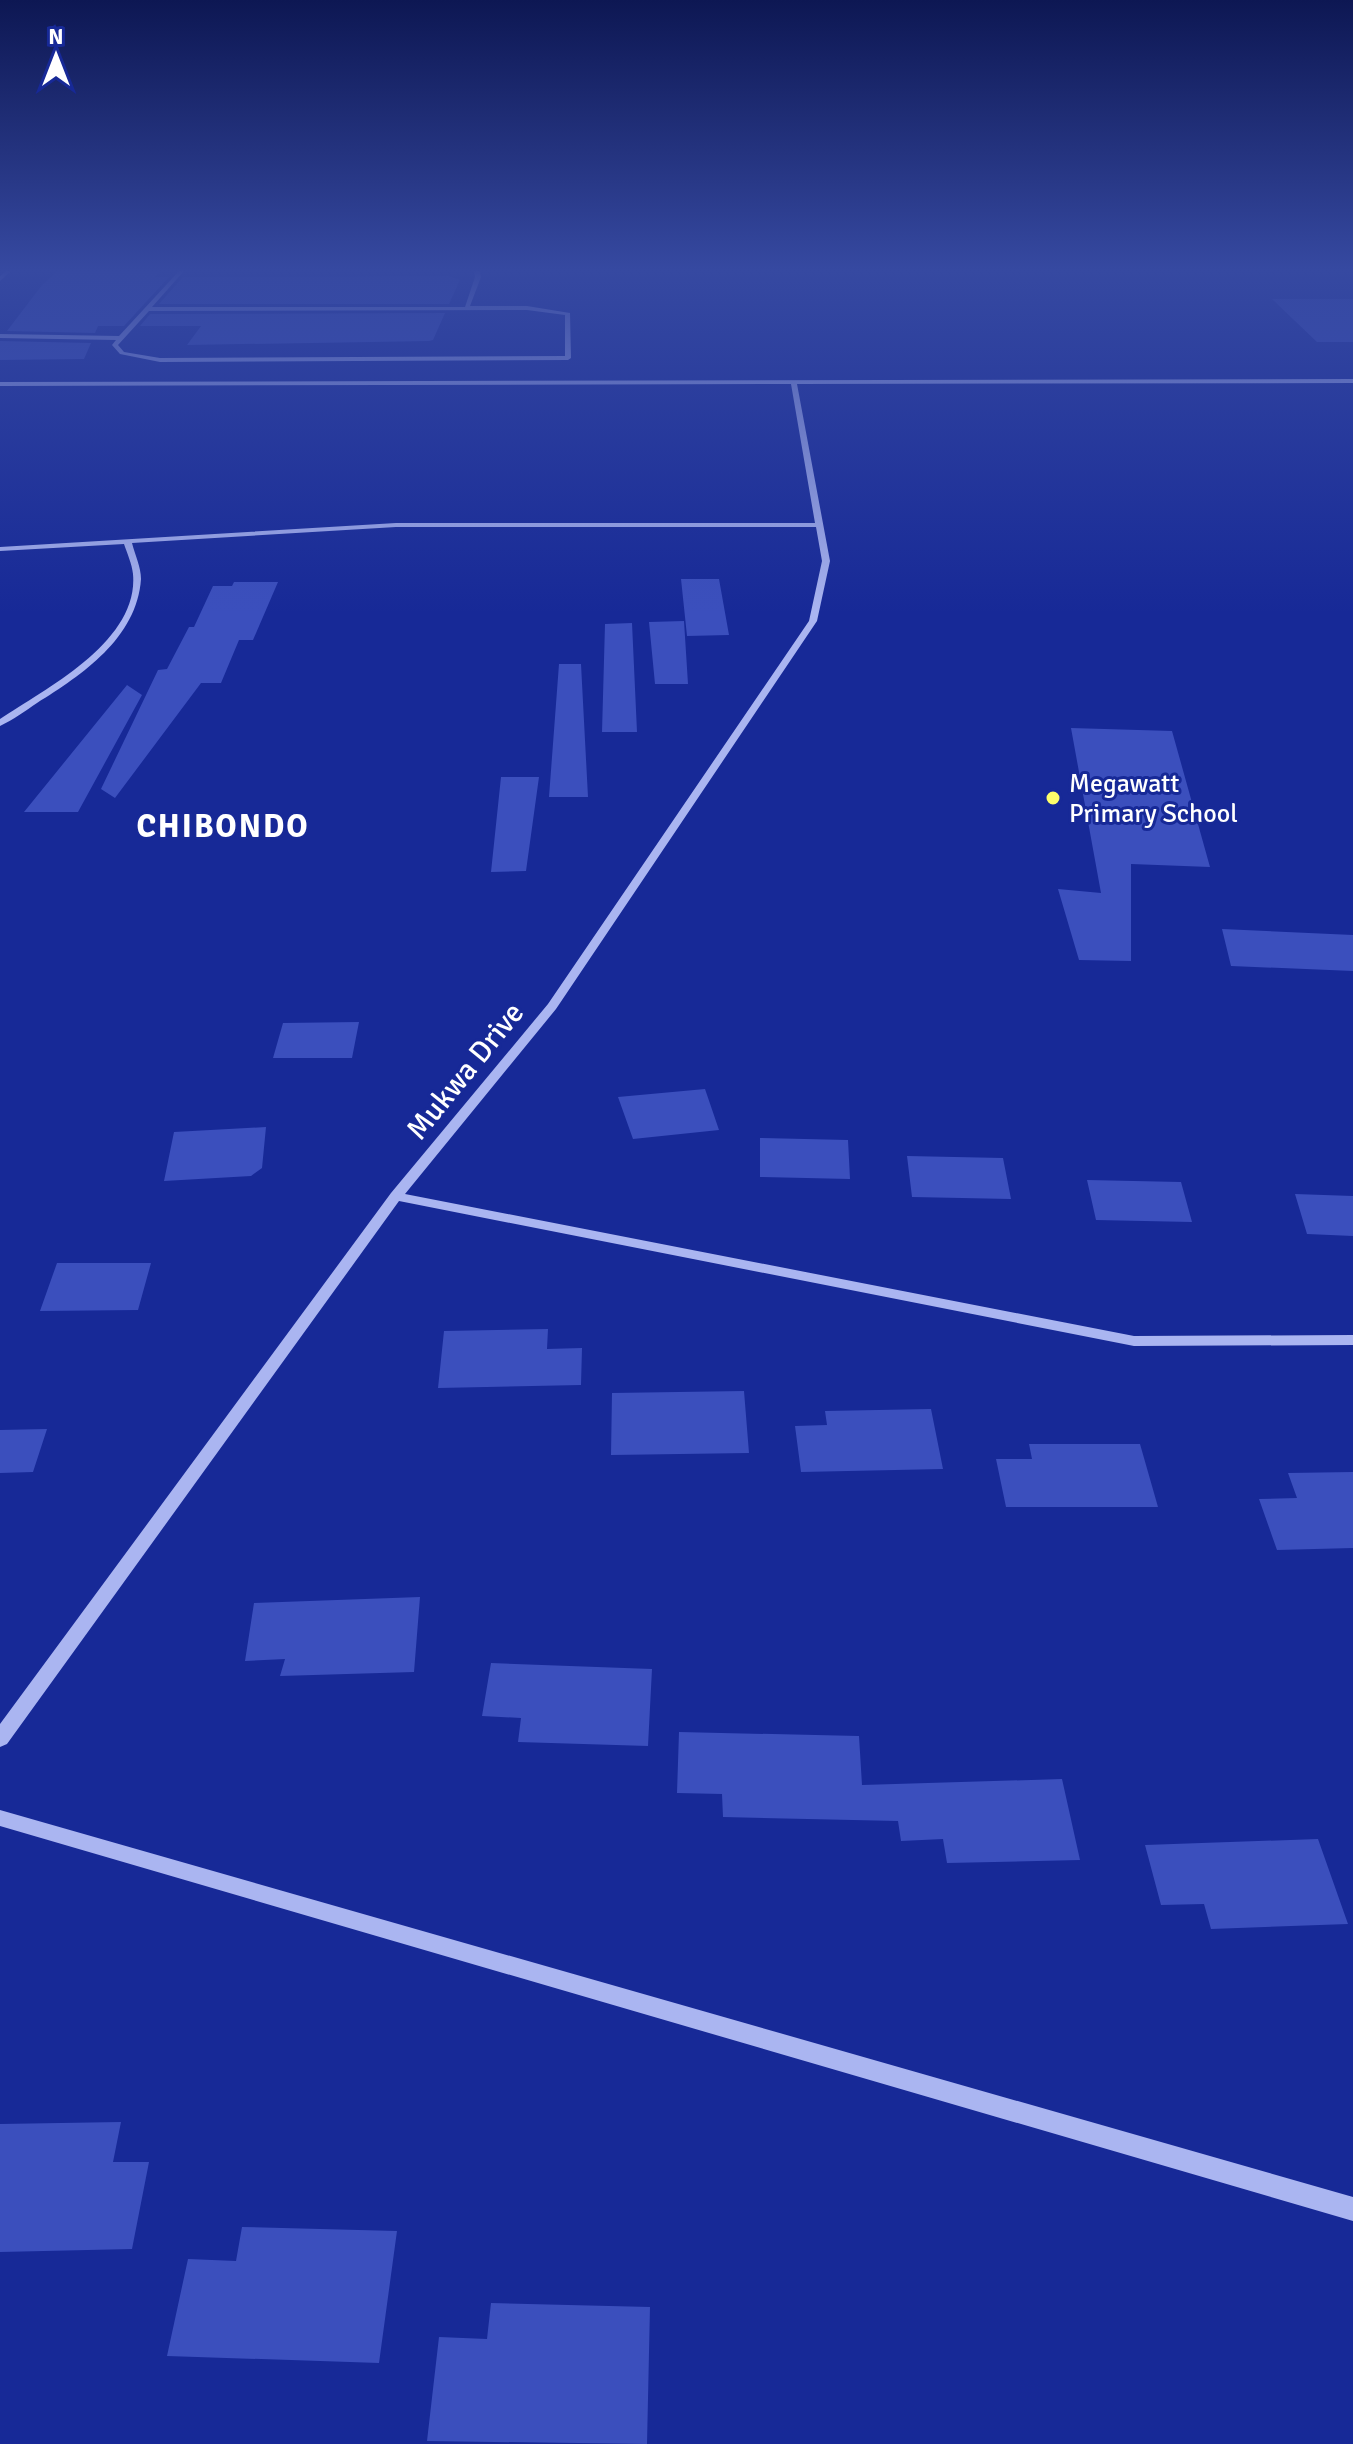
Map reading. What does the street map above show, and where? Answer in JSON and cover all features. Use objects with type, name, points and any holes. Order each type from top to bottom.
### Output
[{"type":"street","name":"Mukwa Drive","points":[[0,1739],[396,1196],[552,1006],[813,621],[826,561],[794,385]]},
{"type":"street","points":[[0,549],[396,525],[818,525]]},
{"type":"street","points":[[0,723],[82,667],[115,637],[129,611],[137,577],[127,541]]},
{"type":"street","points":[[396,1196],[1134,1341],[1353,1340]]},
{"type":"street","points":[[0,1818],[1353,2209]]},
{"type":"building","points":[[681,579],[719,579],[729,635],[687,636]]},
{"type":"building","points":[[234,582],[278,582],[253,640],[239,640],[221,683],[201,683],[115,798],[101,789],[158,670],[167,669],[189,627],[194,627],[213,586],[232,586]]},
{"type":"building","points":[[684,621],[688,684],[655,684],[649,622]]},
{"type":"building","points":[[632,623],[637,732],[602,732],[605,624]]},
{"type":"building","points":[[559,664],[581,664],[588,797],[549,797]]},
{"type":"building","points":[[127,685],[142,695],[78,812],[24,812]]},
{"type":"building","points":[[1071,728],[1172,731],[1210,867],[1131,864],[1131,961],[1079,960],[1058,889],[1101,893]]},
{"type":"building","points":[[501,777],[539,777],[526,871],[491,872]]},
{"type":"building","points":[[1222,929],[1353,935],[1353,971],[1231,966]]},
{"type":"building","points":[[359,1022],[352,1058],[273,1058],[283,1023]]},
{"type":"building","points":[[705,1089],[719,1130],[633,1139],[618,1097]]},
{"type":"building","points":[[266,1127],[262,1168],[251,1176],[164,1181],[174,1132]]},
{"type":"building","points":[[760,1138],[848,1140],[850,1179],[760,1177]]},
{"type":"building","points":[[907,1156],[1003,1158],[1011,1199],[912,1197]]},
{"type":"building","points":[[1087,1180],[1181,1182],[1192,1222],[1096,1220]]},
{"type":"building","points":[[1295,1194],[1353,1196],[1353,1236],[1307,1234]]},
{"type":"building","points":[[57,1263],[151,1263],[138,1310],[40,1311]]},
{"type":"building","points":[[548,1329],[547,1349],[582,1348],[581,1385],[438,1388],[444,1331]]},
{"type":"building","points":[[744,1391],[749,1453],[611,1455],[612,1393]]},
{"type":"building","points":[[931,1409],[943,1469],[801,1472],[795,1426],[827,1425],[825,1411]]},
{"type":"building","points":[[47,1429],[33,1472],[0,1473],[0,1430]]},
{"type":"building","points":[[1029,1444],[1140,1444],[1158,1507],[1006,1507],[996,1459],[1032,1459]]},
{"type":"building","points":[[1353,1472],[1353,1548],[1277,1550],[1259,1499],[1297,1498],[1288,1473]]},
{"type":"building","points":[[420,1597],[414,1672],[280,1676],[285,1659],[245,1661],[254,1603]]},
{"type":"building","points":[[491,1663],[652,1669],[648,1746],[518,1742],[521,1718],[482,1716]]},
{"type":"building","points":[[679,1732],[859,1736],[862,1785],[1062,1779],[1080,1860],[947,1863],[943,1839],[901,1841],[898,1821],[723,1817],[722,1794],[677,1793]]},
{"type":"building","points":[[1318,1839],[1348,1924],[1211,1929],[1204,1904],[1161,1905],[1145,1845]]},
{"type":"building","points":[[121,2122],[113,2162],[149,2162],[132,2249],[0,2252],[0,2124]]},
{"type":"building","points":[[242,2227],[397,2231],[379,2363],[167,2356],[188,2259],[236,2261]]},
{"type":"building","points":[[491,2303],[650,2307],[647,2444],[427,2441],[439,2337],[487,2339]]},
{"type":"place","name":"Megawatt Primary School","points":[[1053,798]]},
{"type":"district","name":"CHIBONDO","points":[[223,826]]}]
